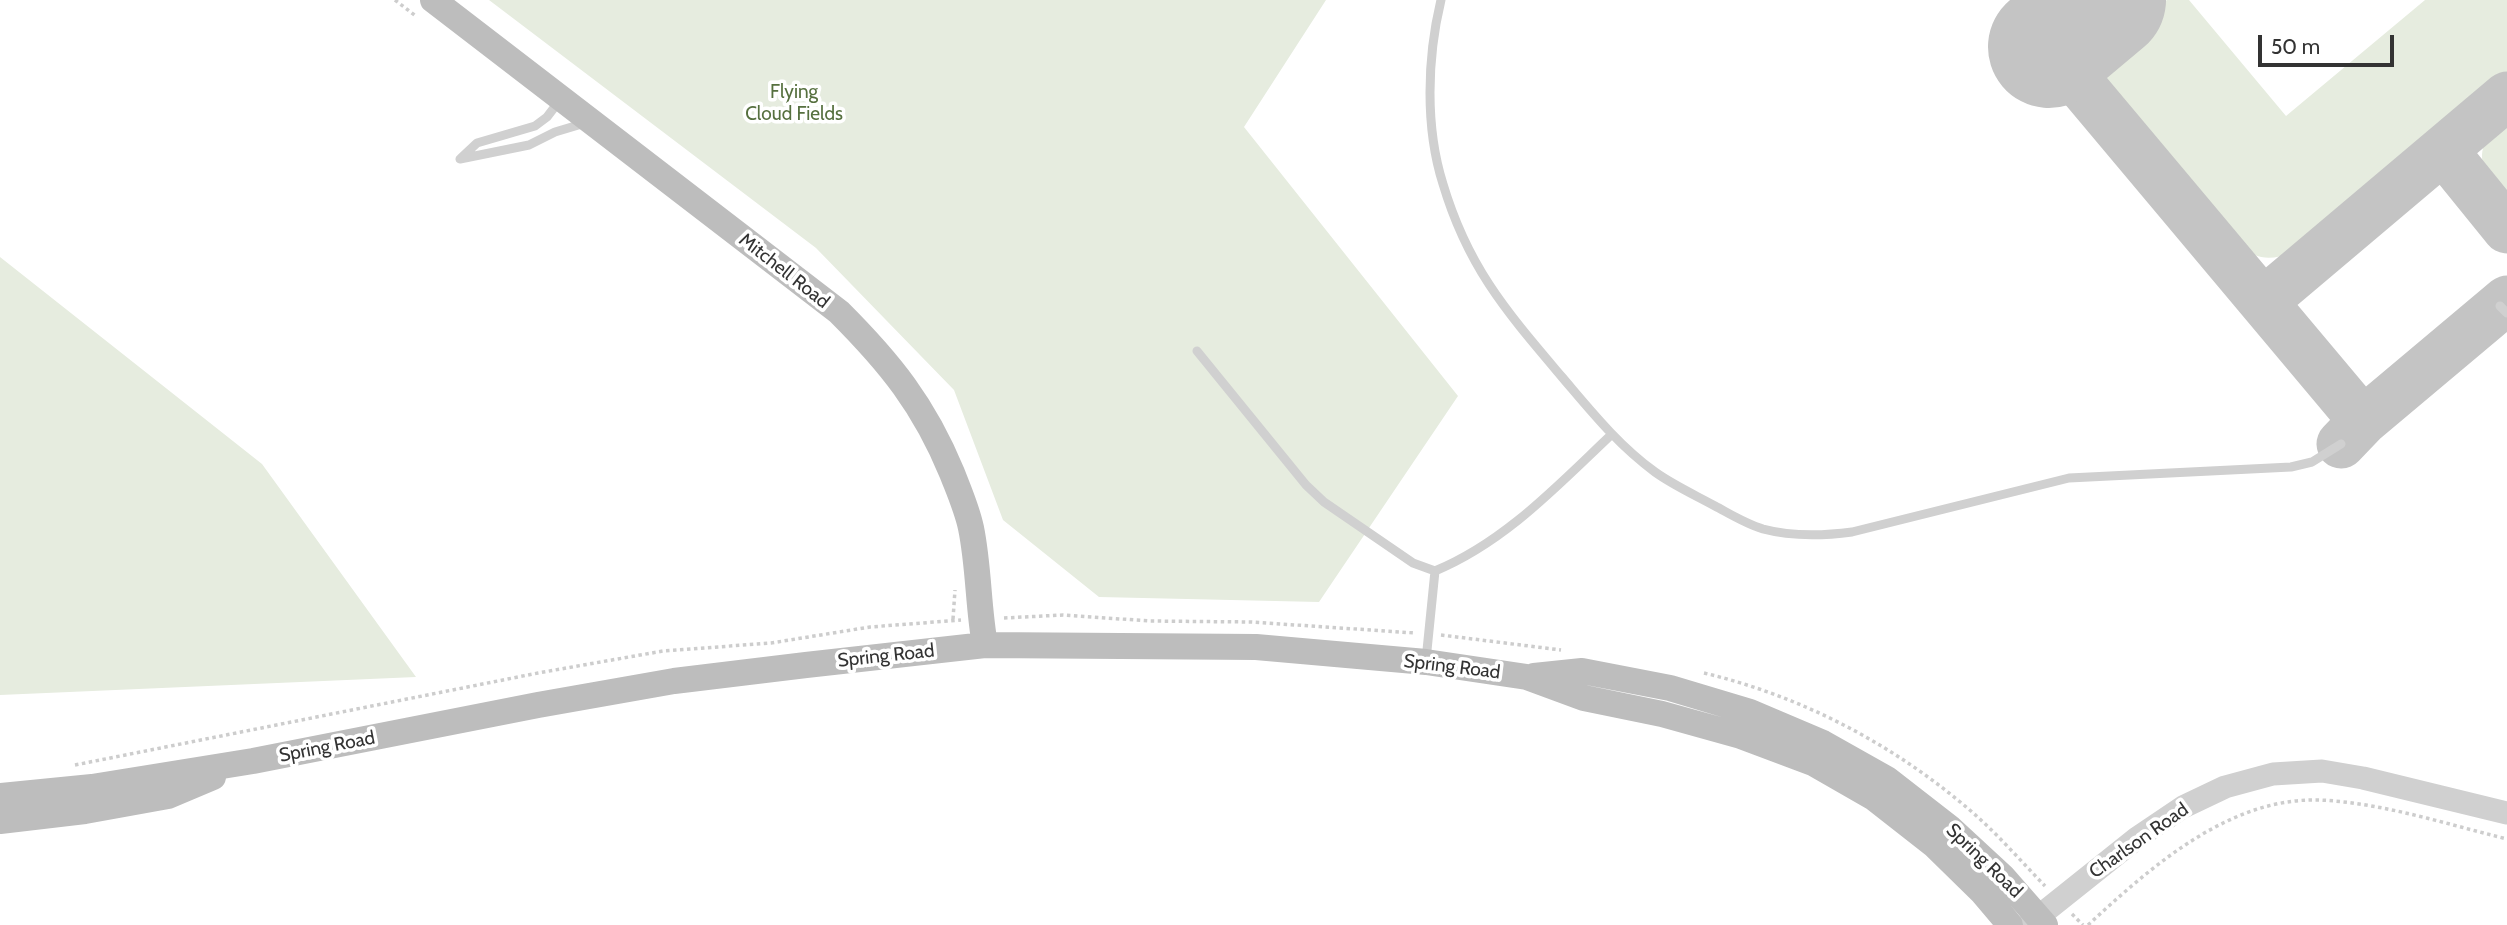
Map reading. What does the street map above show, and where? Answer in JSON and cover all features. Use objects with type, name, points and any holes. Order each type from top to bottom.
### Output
[{"type":"main road","name":"Mitchell Road","points":[[425,8],[561,99],[839,312],[873,346],[901,379],[924,414],[944,452],[960,493],[971,528],[982,633]]},
{"type":"main road","name":"Spring Road","points":[[0,796],[92,787],[253,761],[674,681],[982,633],[1256,647],[1426,662],[1527,677],[1584,698],[1741,736],[1813,763],[1874,798],[1934,845],[1983,893],[2010,925]]},
{"type":"main road","name":"Spring Road","points":[[1527,677],[1582,671],[1670,688],[1750,712],[1823,743],[1887,779],[1950,828],[2042,916]]},
{"type":"main road","name":"Spring Road","points":[[0,821],[85,811],[168,796],[253,761]]},
{"type":"street","name":"Charlson Road","points":[[2042,916],[2137,838],[2183,807],[2225,787],[2273,774],[2322,771],[2363,778],[2507,813]]},
{"type":"lane","points":[[1441,0],[1432,58],[1430,101],[1442,182],[1470,255],[1506,311],[1611,435],[1657,473],[1740,519],[1761,528],[1803,536],[1852,532],[2069,478],[2291,467],[2312,462],[2341,444]]},
{"type":"lane","points":[[561,99],[547,117],[535,126],[477,143],[460,159],[529,145],[555,132],[590,121]]},
{"type":"lane","points":[[1198,351],[1307,485],[1324,502],[1413,563],[1435,571],[1457,562],[1517,523],[1611,435]]},
{"type":"lane","points":[[1426,662],[1435,571]]},
{"type":"path","points":[[395,0],[425,8]]},
{"type":"path","points":[[953,619],[955,583]]},
{"type":"path","points":[[74,765],[538,673],[663,651],[772,643],[870,627],[953,619],[982,633],[1063,615],[1150,621],[1251,622],[1429,634],[1568,650]]},
{"type":"path","points":[[1694,671],[1732,680],[1814,710],[1882,746],[1966,807],[2042,916],[2083,925]]},
{"type":"path","points":[[2088,925],[2200,833],[2234,817],[2274,804],[2318,800],[2374,806],[2507,839]]},
{"type":"green space","name":"Flying Cloud Fields","points":[[489,0],[1326,0],[1244,127],[1458,396],[1319,602],[1099,597],[1003,520],[954,390],[816,248]]},
{"type":"green space","points":[[2167,0],[2189,0],[2286,116],[2425,0],[2507,0],[2507,73],[2292,253],[2263,257],[2238,245],[2110,93],[2106,83],[2105,65],[2116,43]]},
{"type":"green space","points":[[2507,117],[2507,202],[2490,179],[2482,159],[2487,139]]},
{"type":"green space","points":[[0,257],[262,464],[416,677],[0,695]]},
{"type":"taxiway","points":[[2049,47],[2363,421]]},
{"type":"taxiway","points":[[2263,302],[2507,96]]},
{"type":"taxiway","points":[[2443,150],[2507,229]]},
{"type":"taxiway","points":[[2341,444],[2363,421],[2507,300]]},
{"type":"runway","points":[[2049,47],[2105,0]]}]
